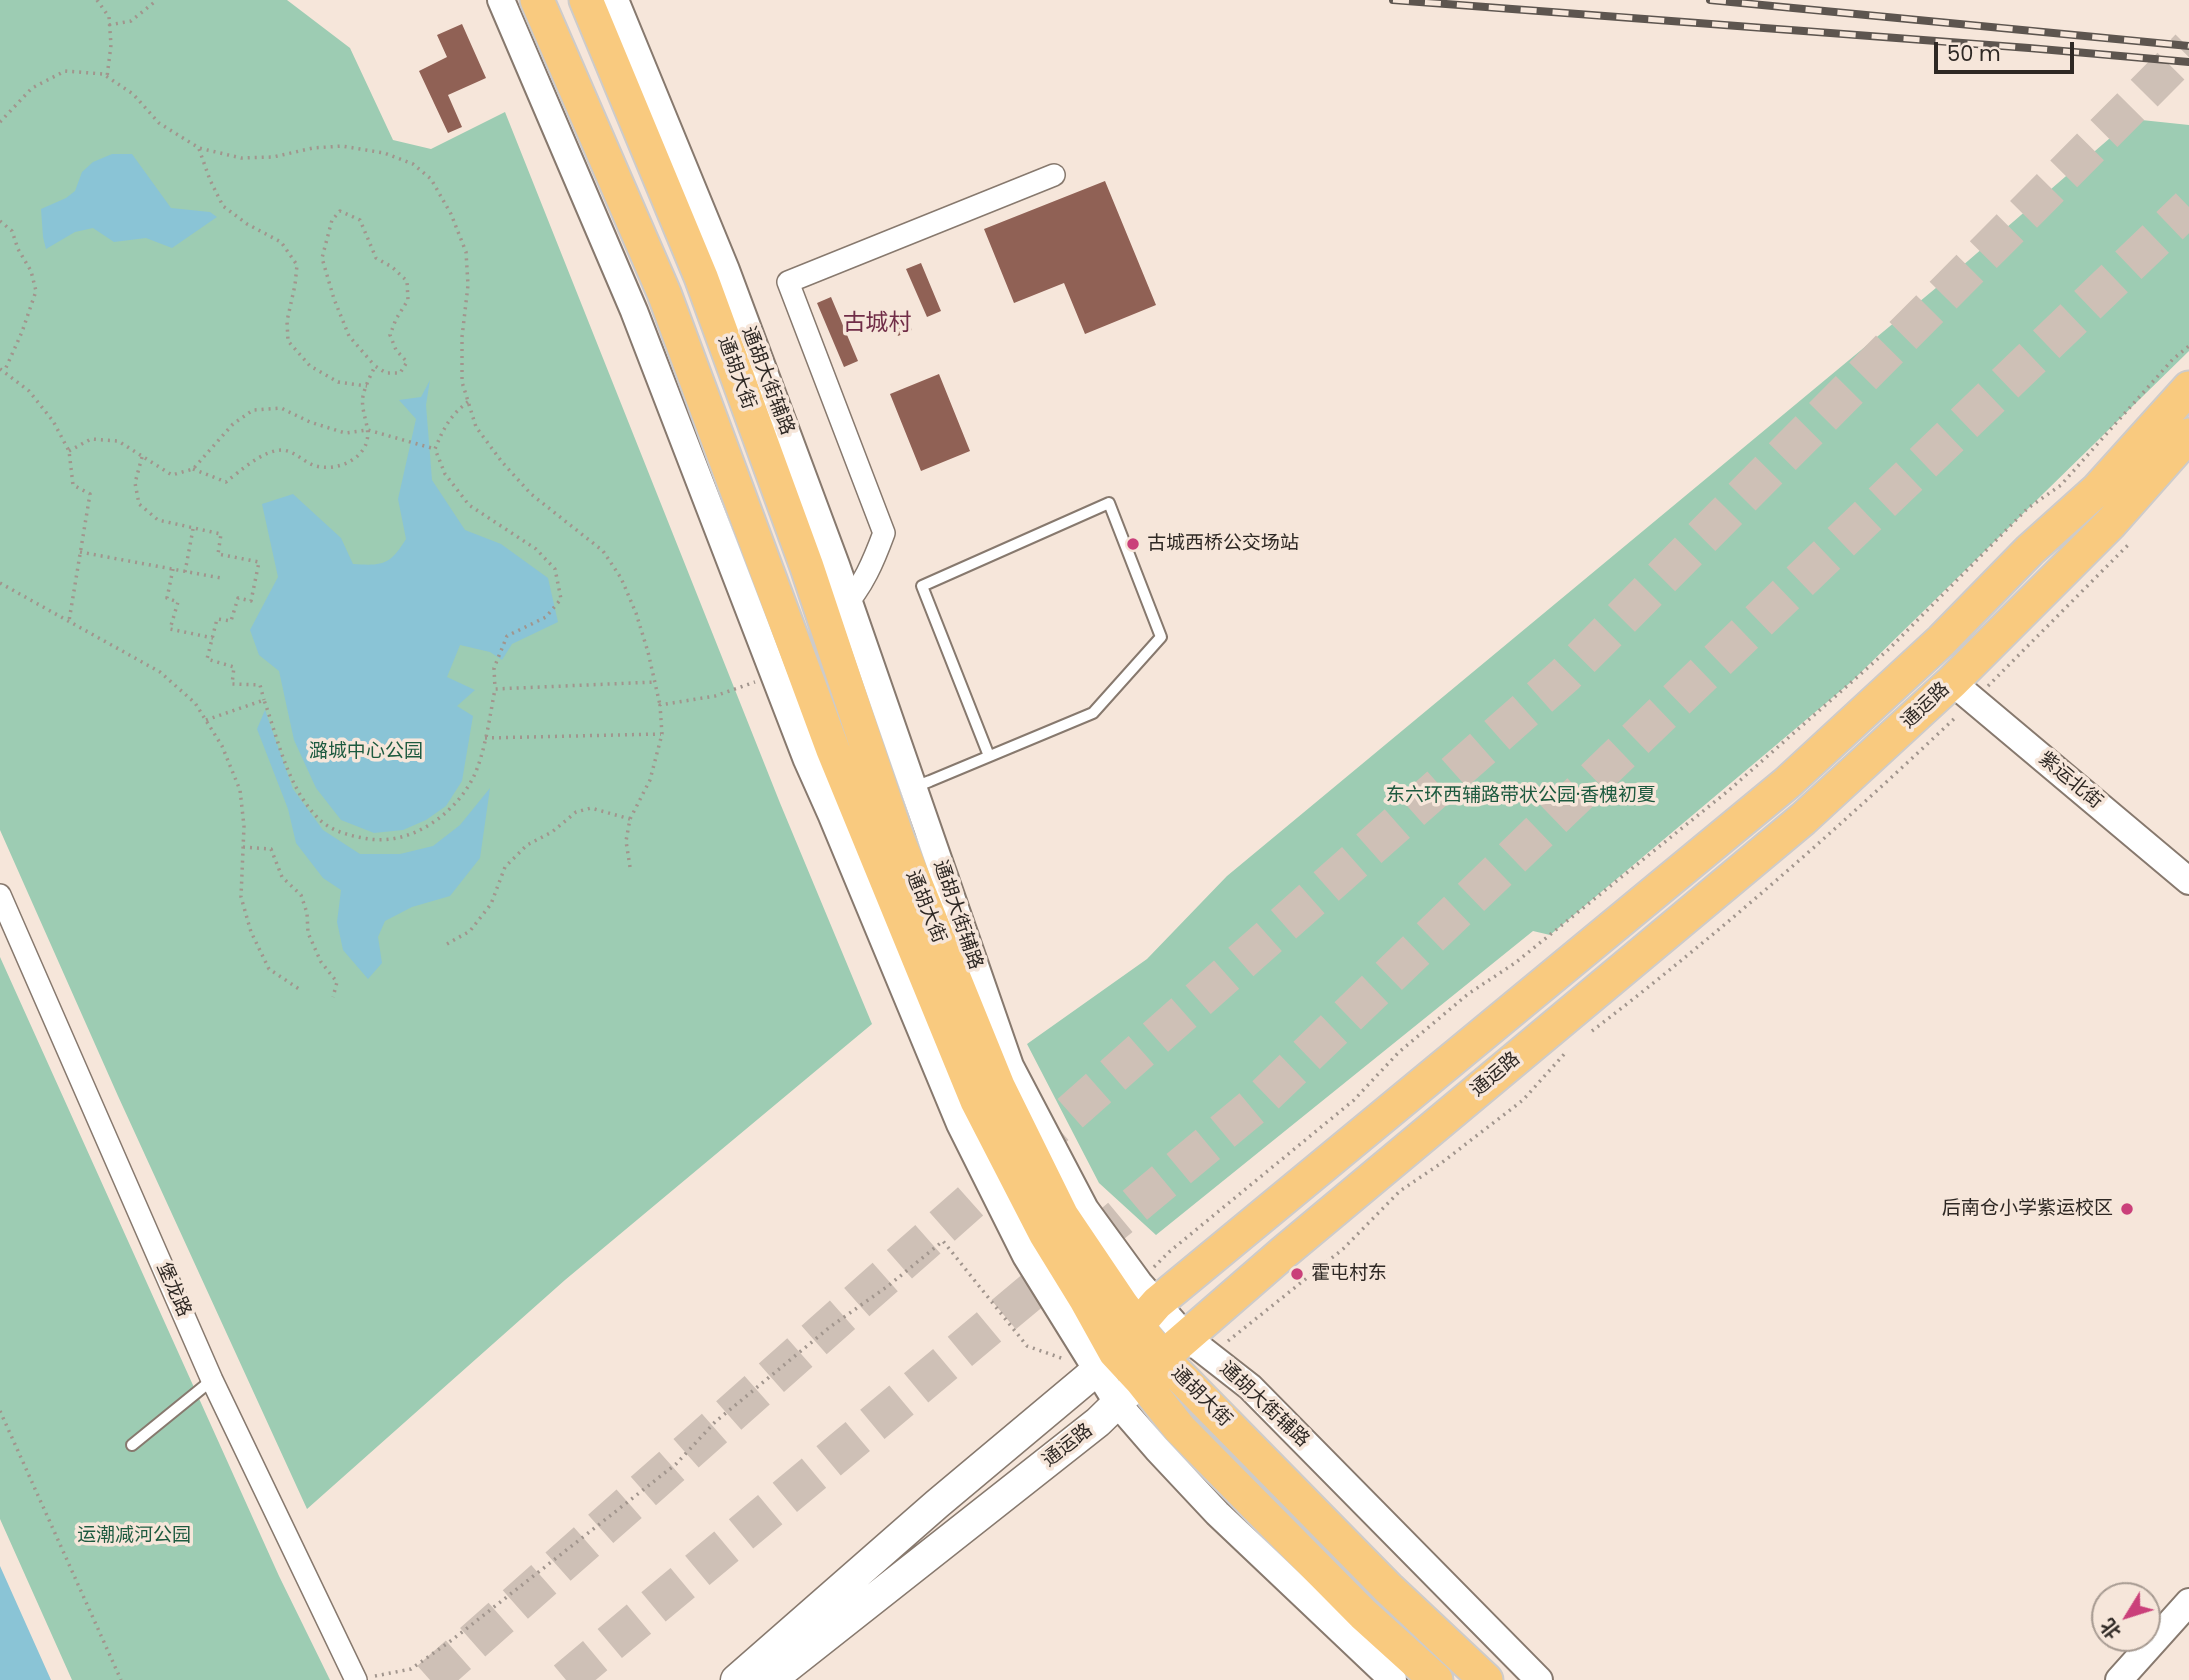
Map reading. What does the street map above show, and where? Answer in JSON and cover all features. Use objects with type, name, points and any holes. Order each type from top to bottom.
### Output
[{"type":"main road","name":"通胡大街","points":[[537,0],[664,293],[833,750],[880,799],[998,1086],[1062,1216],[1144,1304],[1163,1358],[1180,1429],[1363,1614],[1436,1680]]},
{"type":"main road","name":"通胡大街","points":[[586,0],[701,277],[807,567],[977,1101],[1045,1233],[1085,1298],[1106,1361],[1163,1358],[1388,1588],[1486,1680]]},
{"type":"main road","name":"通运路","points":[[779,1663],[937,1504],[1106,1361],[1144,1304],[1787,783],[1942,640],[2030,550],[2098,489],[2189,388]]},
{"type":"main road","name":"通运路","points":[[736,1680],[779,1663],[1098,1422],[1163,1358],[1803,819],[1952,682],[2110,524],[2189,435]]},
{"type":"street","points":[[501,0],[634,311],[807,761],[880,799]]},
{"type":"street","name":"通胡大街辅路","points":[[615,0],[726,270],[849,602],[880,799]]},
{"type":"street","points":[[827,626],[849,602],[872,565],[884,533],[788,282],[1054,175]]},
{"type":"street","name":"紫运北街","points":[[1952,682],[2189,881]]},
{"type":"street","name":"堡龙路","points":[[0,895],[212,1380],[364,1678]]},
{"type":"street","name":"通胡大街辅路","points":[[1163,1358],[1250,1387],[1539,1680]]},
{"type":"street","points":[[1106,1361],[1118,1404],[1157,1450],[1217,1513],[1394,1680]]},
{"type":"street","points":[[2119,1680],[2189,1602]]},
{"type":"lane","points":[[880,799],[989,756],[1093,713],[1161,637],[1109,503],[922,586],[989,756]]},
{"type":"lane","points":[[132,1445],[212,1380]]},
{"type":"path","points":[[97,0],[109,17],[111,45],[107,77]]},
{"type":"path","points":[[109,26],[131,21],[157,0]]},
{"type":"path","points":[[0,122],[32,88],[65,71],[103,74],[133,94],[159,123],[199,148],[241,158],[273,157],[313,148],[342,146],[384,153],[413,164],[431,179],[451,214],[466,252],[468,285],[462,337],[462,382],[476,427],[531,494],[603,551],[621,578],[636,612],[660,705],[662,734],[650,780],[630,819],[626,841],[630,867]]},
{"type":"path","points":[[199,148],[223,206],[247,224],[281,242],[297,265],[287,321],[288,341],[310,366],[329,377],[338,382],[367,386]]},
{"type":"path","points":[[340,211],[360,220],[376,258],[392,267],[407,281],[408,300],[396,318],[390,335],[396,350],[407,362],[400,373],[386,373],[375,366],[349,336],[334,299],[323,258],[332,220],[340,211]]},
{"type":"path","points":[[0,221],[12,231],[18,249],[31,271],[36,291],[22,332],[2,370],[29,391],[53,421],[69,451],[73,485],[90,494],[69,621]]},
{"type":"path","points":[[1144,1304],[1168,1252],[1354,1100],[1399,1052],[1468,994],[1515,963],[1728,791],[1879,657],[2028,508],[2061,485],[2173,359],[2189,346]]},
{"type":"path","points":[[193,469],[226,482],[254,460],[280,450],[298,455],[316,466],[338,466],[359,457],[367,443],[368,430],[363,412],[363,395],[375,366]]},
{"type":"path","points":[[142,457],[135,482],[139,504],[158,520],[221,534],[218,554],[259,562],[251,601],[238,598],[231,621],[217,619],[207,659],[233,667],[232,684],[260,685],[296,791],[317,819],[345,835],[380,840],[407,836],[437,820],[457,801],[473,777],[485,738],[495,689],[494,668],[508,636],[546,617],[561,599],[555,569],[536,549],[469,505],[445,474],[435,449],[445,424],[468,402]]},
{"type":"path","points":[[69,451],[91,439],[118,441],[172,475],[193,469],[233,424],[253,410],[281,408],[310,422],[345,433],[368,430],[435,449]]},
{"type":"path","points":[[185,572],[193,528]]},
{"type":"path","points":[[80,552],[221,578]]},
{"type":"path","points":[[173,569],[167,598],[178,602],[170,629],[213,638]]},
{"type":"path","points":[[0,583],[160,671],[195,703],[222,746],[240,790],[244,826],[241,897],[251,932],[269,968],[299,989]]},
{"type":"path","points":[[660,705],[715,696],[774,676]]},
{"type":"path","points":[[495,689],[655,682]]},
{"type":"path","points":[[206,720],[264,700]]},
{"type":"path","points":[[485,738],[662,734]]},
{"type":"path","points":[[447,944],[470,931],[491,904],[505,867],[527,845],[552,832],[576,812],[591,808],[630,819]]},
{"type":"path","points":[[243,847],[271,849],[282,877],[300,895],[307,913],[307,933],[321,962],[337,982],[333,998]]},
{"type":"path","points":[[364,1678],[411,1669],[462,1632],[676,1464],[715,1422],[830,1327],[888,1286],[943,1241],[1027,1346],[1106,1361]]},
{"type":"path","points":[[0,1411],[121,1680]]},
{"type":"green space","name":"潞城中心公园","points":[[0,0],[287,0],[350,48],[393,140],[431,149],[505,112],[780,803],[872,1024],[565,1280],[307,1509],[0,830]]},
{"type":"green space","name":"东六环西辅路带状公园·香槐初夏","points":[[2132,119],[2189,125],[2189,351],[1851,682],[1550,935],[1533,931],[1156,1235],[1099,1183],[1027,1044],[1147,959],[1227,876],[1954,273]]},
{"type":"green space","name":"运潮减河公园","points":[[0,957],[279,1576],[330,1680],[72,1680],[0,1519]]},
{"type":"water","points":[[112,154],[132,154],[171,208],[210,212],[217,217],[172,248],[146,238],[114,242],[93,228],[75,232],[46,249],[41,209],[66,198],[75,191],[82,172],[93,162]]},
{"type":"water","points":[[430,380],[426,405],[432,480],[465,530],[501,544],[548,578],[558,622],[512,644],[502,660],[490,652],[460,645],[447,677],[475,690],[457,706],[473,716],[462,781],[446,806],[426,820],[403,830],[374,833],[341,820],[316,788],[294,740],[279,671],[259,655],[250,630],[278,577],[262,504],[293,494],[341,538],[353,564],[372,565],[390,559],[406,539],[398,499],[416,419],[399,400],[421,397]]},
{"type":"water","points":[[265,710],[293,789],[323,830],[360,854],[400,854],[433,846],[460,825],[490,788],[480,858],[450,896],[412,907],[385,921],[378,937],[382,963],[368,979],[343,950],[337,922],[341,890],[323,878],[296,843],[288,809],[257,729]]},
{"type":"water","points":[[0,1566],[51,1680],[0,1680]]},
{"type":"building","points":[[462,24],[486,78],[448,95],[462,127],[448,133],[419,71],[447,57],[437,35]]},
{"type":"building","points":[[1105,181],[1156,305],[1085,334],[1064,283],[1014,303],[984,229]]},
{"type":"building","points":[[921,263],[941,311],[927,317],[906,269]]},
{"type":"building","points":[[831,297],[858,361],[844,367],[817,303]]},
{"type":"building","points":[[905,313],[912,330],[898,336],[891,319]]},
{"type":"building","points":[[939,374],[970,451],[921,471],[890,394]]},
{"type":"tunnel","points":[[430,1680],[1565,675],[2189,48]]},
{"type":"tunnel","points":[[566,1680],[1255,1105],[2189,207]]},
{"type":"railway","points":[[1393,0],[2189,62]]},
{"type":"railway","points":[[1710,0],[2189,46]]},
{"type":"place","name":"古城西桥公交场站","points":[[1133,544]]},
{"type":"place","name":"后南仓小学紫运校区","points":[[2127,1209]]},
{"type":"place","name":"霍屯村东","points":[[1297,1274]]},
{"type":"district","name":"古城村","points":[[877,324]]}]
